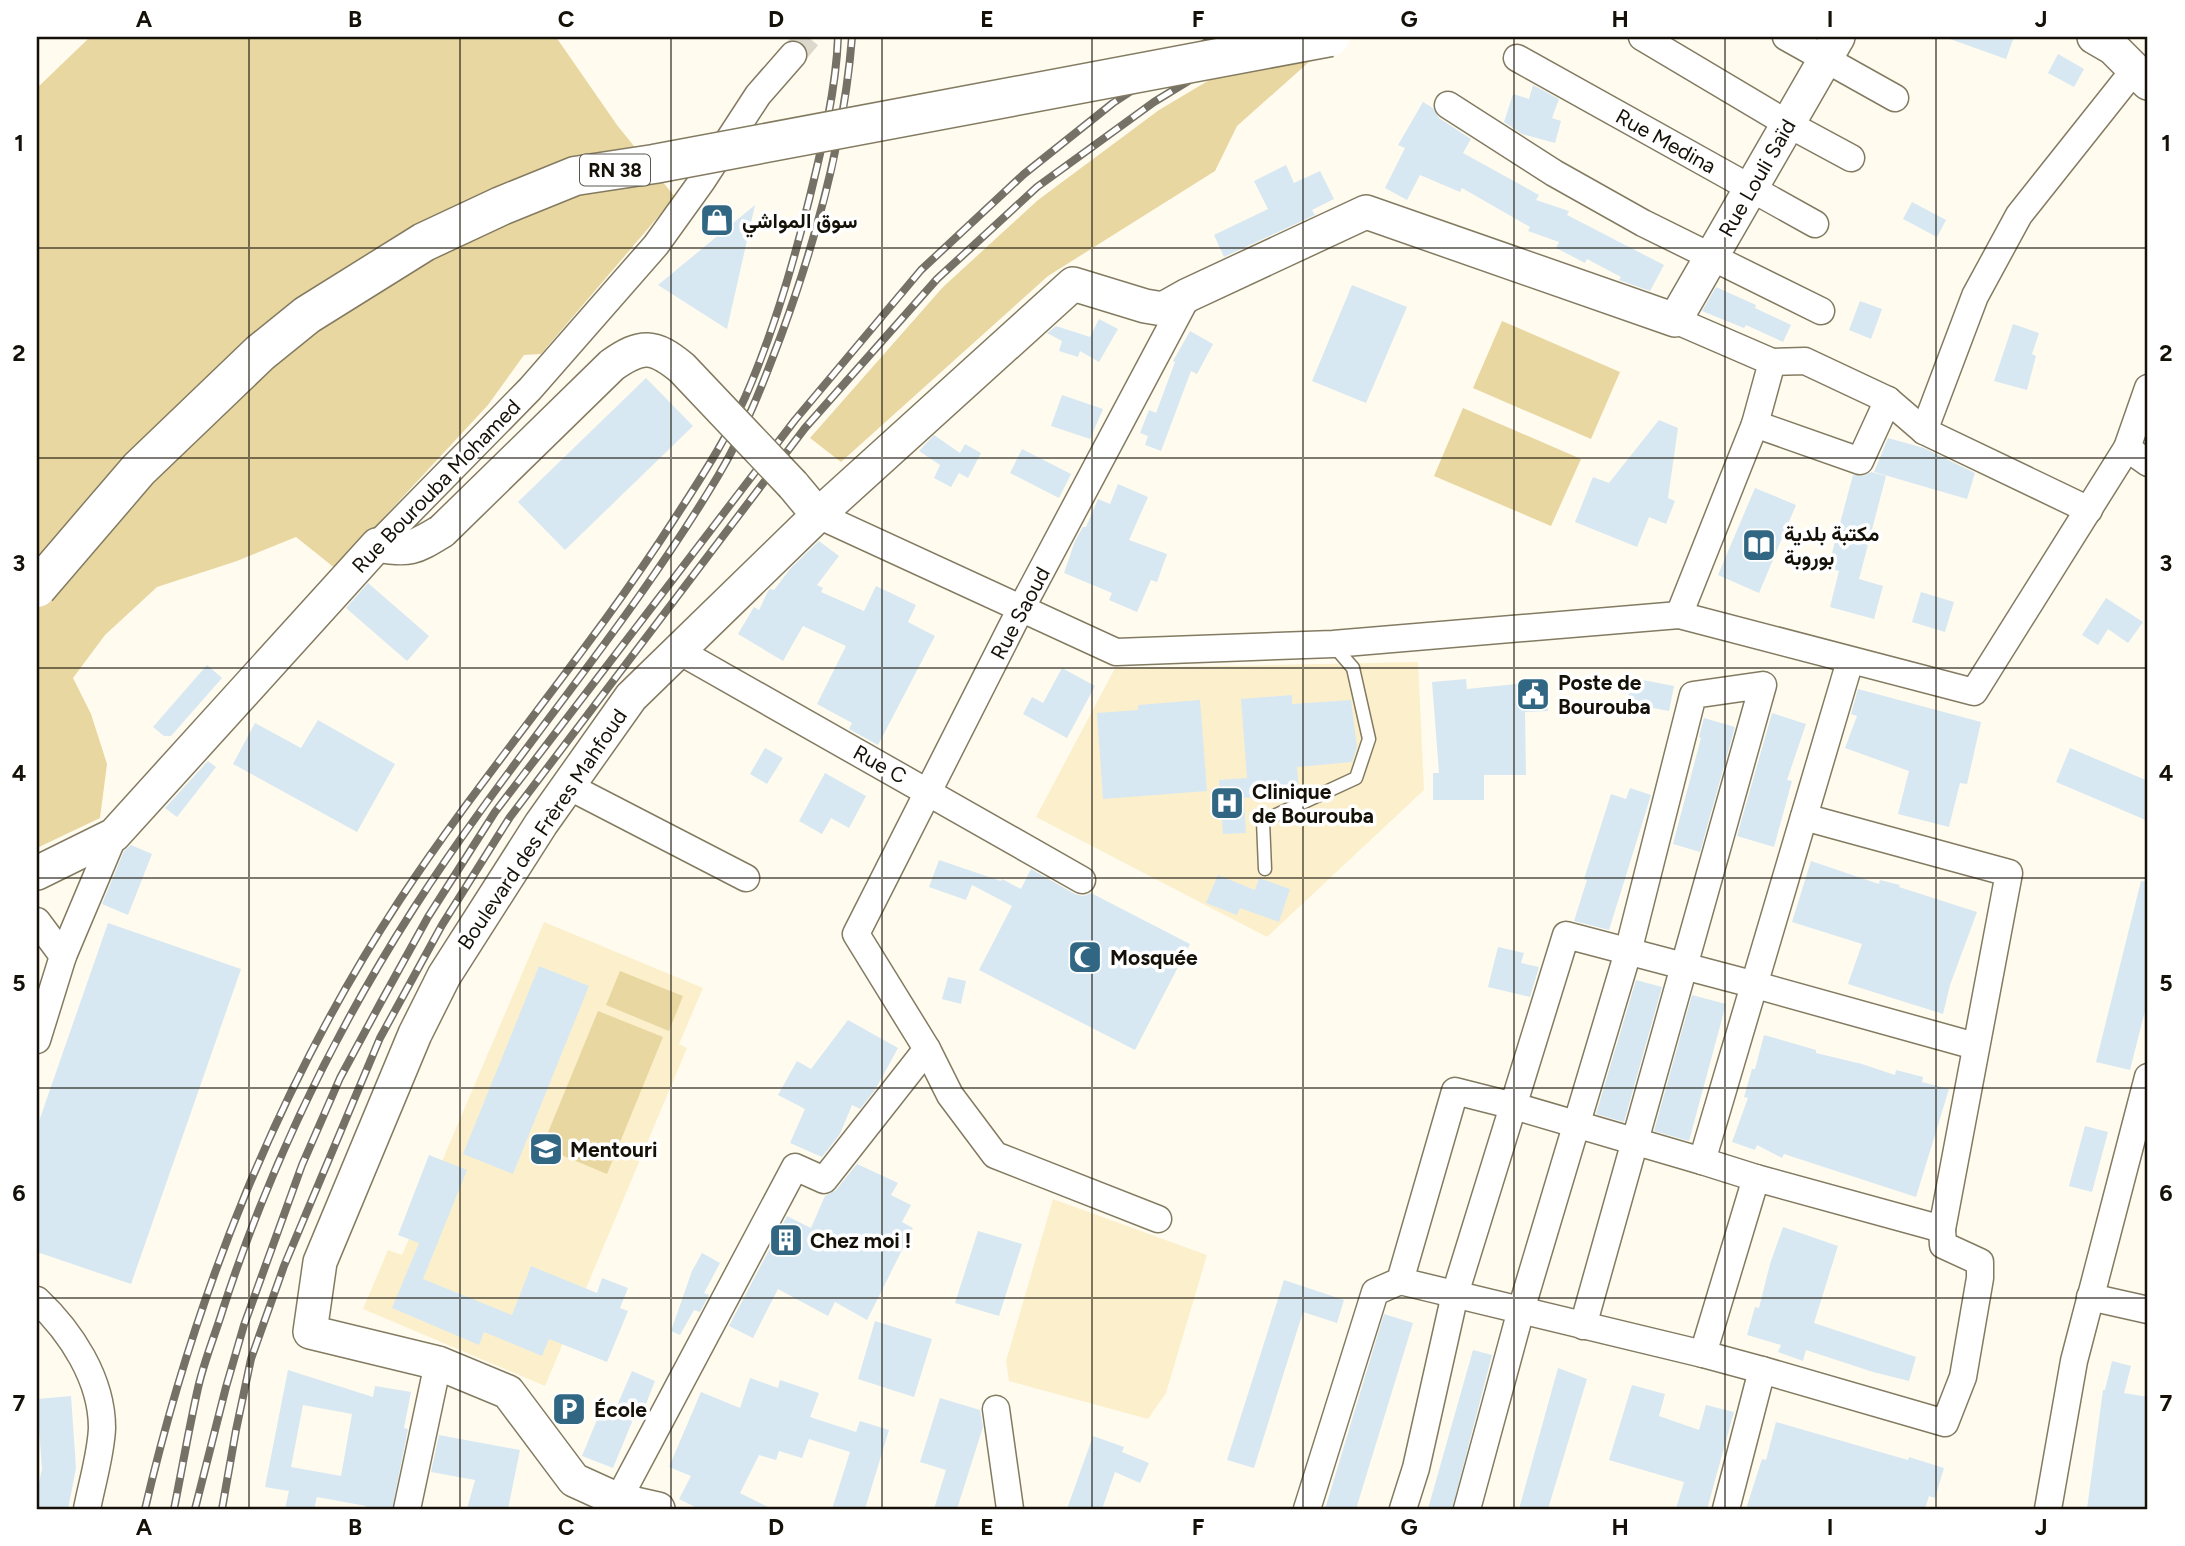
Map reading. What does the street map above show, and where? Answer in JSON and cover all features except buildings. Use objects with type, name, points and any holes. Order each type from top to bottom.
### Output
[{"type":"main road","name":"RN 38","points":[[37,588],[139,470],[260,353],[307,315],[424,242],[502,206],[575,176],[668,162],[1330,37]]},
{"type":"street","points":[[1642,37],[1788,124],[1852,158]]},
{"type":"street","points":[[1786,37],[1831,48],[1895,98]]},
{"type":"street","points":[[1924,431],[1975,296],[2019,215],[2144,67],[2094,37]]},
{"type":"street","name":"Rue Louli Saïd","points":[[1675,320],[1831,48]]},
{"type":"street","name":"Rue Bourouba Mohamed","points":[[37,873],[114,835],[377,545],[530,389],[656,245],[758,95],[793,55]]},
{"type":"street","name":"Rue Medina","points":[[1517,58],[1815,224]]},
{"type":"street","points":[[1448,104],[1554,173],[1643,223],[1821,311]]},
{"type":"street","points":[[1188,295],[1366,212],[1675,320],[1772,362],[1805,361],[1888,400],[1924,431],[2089,510]]},
{"type":"street","name":"Boulevard des Frères Mahfoud","points":[[438,1363],[310,1332],[320,1262],[415,1034],[444,976],[541,824],[631,697],[677,650],[818,514],[1073,284],[1163,309],[1188,295]]},
{"type":"street","name":"Rue Saoud","points":[[927,1049],[856,934],[1021,610],[1188,295]]},
{"type":"street","points":[[377,545],[397,549],[415,548],[442,531],[612,365],[630,352],[649,350],[665,354],[673,361],[818,514],[1116,652],[1333,644],[1679,615],[1973,692],[2089,510],[2138,456],[2148,388]]},
{"type":"street","points":[[1679,615],[1755,424],[1772,362]]},
{"type":"street","points":[[1755,424],[1860,461],[1888,400]]},
{"type":"street","name":"Rue C","points":[[677,650],[1082,880]]},
{"type":"street","points":[[1702,1161],[1752,984],[1850,661]]},
{"type":"street","points":[[1467,1509],[1521,1310],[1628,951],[1693,695],[1763,685],[1583,1326]]},
{"type":"street","points":[[568,786],[746,878]]},
{"type":"street","points":[[1307,1509],[1375,1292],[1400,1281],[1703,1354],[1945,1423],[1963,1377],[1980,1278],[1980,1262],[1943,1245],[1942,1229],[2009,873],[1804,817]]},
{"type":"street","points":[[37,1040],[64,956],[114,835]]},
{"type":"street","points":[[37,921],[64,956]]},
{"type":"street","points":[[1403,1509],[1416,1468],[1455,1294],[1566,935],[1975,1046]]},
{"type":"street","points":[[617,1505],[794,1167],[824,1180],[927,1049],[950,1095],[995,1156],[1158,1219]]},
{"type":"street","points":[[2048,1509],[2074,1361],[2148,1077]]},
{"type":"street","points":[[1400,1281],[1455,1091],[1942,1229]]},
{"type":"street","points":[[1703,1354],[1756,1178]]},
{"type":"street","points":[[2090,1297],[2148,1310]]},
{"type":"street","points":[[37,1300],[60,1325],[90,1372],[100,1398],[102,1431],[87,1509]]},
{"type":"street","points":[[407,1509],[438,1363],[508,1392],[574,1480],[617,1505],[658,1509]]},
{"type":"street","points":[[1726,1509],[1762,1370]]},
{"type":"street","points":[[996,1409],[1010,1509]]},
{"type":"lane","points":[[1265,869],[1263,821],[1356,778],[1369,739],[1353,667],[1333,644]]},
{"type":"shaded area","points":[[90,37],[556,37],[617,125],[675,197],[541,354],[524,355],[488,405],[336,569],[296,537],[237,561],[157,587],[105,635],[73,678],[91,714],[107,764],[100,818],[37,848],[37,88]]},
{"type":"shaded area","points":[[1328,45],[1237,126],[1215,171],[1048,276],[841,462],[810,438],[943,287],[1038,200],[1159,110],[1248,57]]},
{"type":"shaded area","points":[[1502,321],[1620,372],[1591,439],[1473,388]]},
{"type":"shaded area","points":[[1463,408],[1581,459],[1551,526],[1434,476]]},
{"type":"shaded area","name":"Clinique de Bourouba","points":[[1418,662],[1424,790],[1267,937],[1036,817],[1115,668]]},
{"type":"shaded area","name":"Mentouri","points":[[544,922],[703,988],[679,1044],[687,1048],[545,1386],[363,1309],[388,1250],[402,1255]]},
{"type":"shaded area","points":[[620,971],[683,996],[669,1031],[606,1005]]},
{"type":"shaded area","points":[[598,1011],[663,1037],[607,1174],[542,1147]]},
{"type":"shaded area","points":[[1053,1199],[1207,1255],[1166,1393],[1148,1419],[1009,1381],[1006,1361]]},
{"type":"tunnel","points":[[793,55],[808,37]]},
{"type":"railway","points":[[145,1509],[165,1429],[215,1271],[245,1194],[315,1044],[355,971],[399,901],[432,852],[642,567],[707,468],[744,399],[777,314],[803,223],[828,119],[838,37]]},
{"type":"railway","points":[[174,1509],[200,1378],[241,1256],[283,1153],[331,1053],[414,908],[489,799],[683,532],[728,459],[745,424],[782,333],[807,261],[836,150],[852,37]]},
{"type":"railway","points":[[195,1509],[244,1325],[302,1165],[340,1078],[381,1002],[428,917],[495,812],[795,420],[921,270],[1024,174],[1113,103],[1214,37]]},
{"type":"railway","points":[[222,1509],[251,1359],[284,1266],[380,1038],[442,925],[510,817],[805,428],[937,279],[1037,187],[1154,102],[1260,37]]},
{"type":"place","name":"سوق المواشي","points":[[717,220]]},
{"type":"place","name":"مكتبة بلدية بوروبة","points":[[1759,545]]},
{"type":"place","name":"Poste de Bourouba","points":[[1533,694]]},
{"type":"place","name":"Clinique de Bourouba","points":[[1227,803]]},
{"type":"place","name":"Mosquée","points":[[1085,957]]},
{"type":"place","name":"Mentouri","points":[[546,1149]]},
{"type":"place","name":"Chez moi !","points":[[786,1240]]},
{"type":"place","name":"École","points":[[569,1409]]}]
